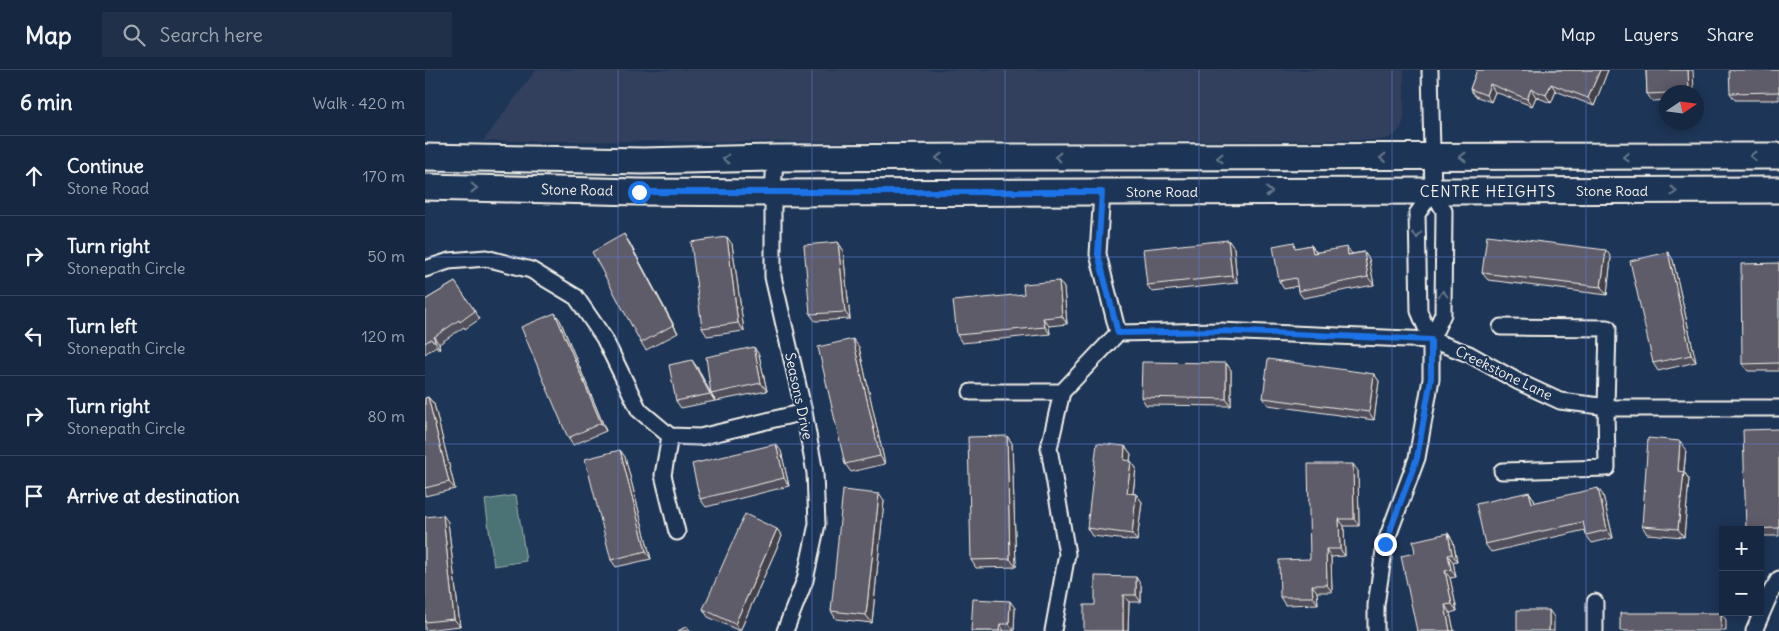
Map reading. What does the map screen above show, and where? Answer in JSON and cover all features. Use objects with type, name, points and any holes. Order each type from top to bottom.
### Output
[{"type":"main road","points":[[425,157],[643,161],[775,158],[1779,156]]},
{"type":"main road","name":"Stone Road","points":[[425,186],[639,192],[773,193],[1779,190]]},
{"type":"street","points":[[1430,70],[1433,191],[1444,211],[1443,314],[1431,340]]},
{"type":"street","name":"Seasons Drive","points":[[775,158],[773,277],[804,412],[815,473],[817,524],[805,580],[785,631]]},
{"type":"street","points":[[1376,631],[1376,605],[1385,544],[1417,458],[1431,378],[1431,340],[1419,311],[1417,214],[1433,191]]},
{"type":"street","points":[[1053,631],[1067,554],[1049,448],[1062,392],[1118,333],[1098,254],[1102,192]]},
{"type":"street","points":[[425,269],[449,261],[486,258],[531,270],[576,297],[604,338],[639,410],[670,436],[700,437],[804,412]]},
{"type":"street","points":[[1501,327],[1608,328],[1607,468],[1502,471]]},
{"type":"street","name":"Creekstone Lane","points":[[1118,333],[1220,331],[1431,340],[1469,354],[1519,382],[1560,401],[1616,408],[1779,408]]},
{"type":"street","points":[[971,392],[1062,392]]},
{"type":"street","points":[[670,436],[663,475],[677,532]]},
{"type":"street","points":[[1754,631],[1771,592],[1779,579]]},
{"type":"street","points":[[1595,602],[1595,631]]},
{"type":"shaded area","points":[[536,70],[1404,70],[1404,117],[1397,133],[1389,138],[1379,140],[483,141]]},
{"type":"green space","points":[[516,495],[526,561],[494,566],[485,500]]},
{"type":"building","points":[[1477,70],[1600,70],[1588,98],[1551,84],[1546,95],[1531,89],[1527,99],[1490,84],[1486,95],[1470,89]]},
{"type":"building","points":[[1646,70],[1688,70],[1689,85],[1659,85],[1659,93],[1647,94]]},
{"type":"building","points":[[1729,70],[1779,70],[1779,92],[1730,93]]},
{"type":"building","points":[[624,234],[673,325],[641,343],[592,252]]},
{"type":"building","points":[[1487,235],[1606,250],[1601,287],[1482,273]]},
{"type":"building","points":[[727,237],[738,323],[702,328],[691,242]]},
{"type":"building","points":[[1228,240],[1232,276],[1147,285],[1143,249]]},
{"type":"building","points":[[838,242],[845,312],[810,314],[804,245]]},
{"type":"building","points":[[1294,242],[1295,248],[1311,245],[1313,253],[1347,247],[1348,255],[1364,252],[1368,277],[1298,291],[1296,278],[1279,281],[1273,246]]},
{"type":"building","points":[[1668,252],[1691,355],[1653,363],[1630,261]]},
{"type":"building","points":[[1779,263],[1779,363],[1742,364],[1741,264]]},
{"type":"building","points":[[1059,281],[1062,316],[1043,318],[1045,327],[957,335],[953,301],[1024,294],[1023,284]]},
{"type":"building","points":[[455,282],[475,311],[434,337],[435,342],[431,339],[425,343],[425,300]]},
{"type":"building","points":[[555,313],[601,423],[568,438],[521,327]]},
{"type":"building","points":[[853,339],[880,456],[845,464],[818,347]]},
{"type":"building","points":[[754,347],[761,383],[711,394],[706,357]]},
{"type":"building","points":[[1268,359],[1374,374],[1369,412],[1263,398]]},
{"type":"building","points":[[692,360],[710,394],[676,401],[669,365]]},
{"type":"building","points":[[1142,362],[1226,363],[1226,399],[1141,397]]},
{"type":"building","points":[[428,397],[449,482],[425,488],[425,398]]},
{"type":"building","points":[[1779,429],[1779,528],[1746,526],[1743,430]]},
{"type":"building","points":[[1007,436],[1010,559],[971,560],[968,437]]},
{"type":"building","points":[[1648,438],[1680,441],[1678,471],[1684,472],[1678,529],[1642,526]]},
{"type":"building","points":[[1097,443],[1125,446],[1124,460],[1131,461],[1127,493],[1136,494],[1132,534],[1087,528]]},
{"type":"building","points":[[776,444],[784,478],[700,499],[692,464]]},
{"type":"building","points":[[620,450],[646,551],[611,560],[585,459]]},
{"type":"building","points":[[1308,464],[1353,464],[1354,519],[1339,519],[1340,549],[1326,549],[1327,585],[1312,585],[1313,597],[1280,597],[1279,560],[1310,559]]},
{"type":"building","points":[[1598,488],[1607,530],[1586,535],[1583,522],[1485,544],[1476,504],[1529,492],[1532,503]]},
{"type":"building","points":[[843,490],[879,494],[866,615],[831,611]]},
{"type":"building","points":[[745,514],[777,529],[735,624],[703,609]]},
{"type":"building","points":[[443,515],[454,619],[425,622],[425,517]]},
{"type":"building","points":[[1448,533],[1452,554],[1448,555],[1451,569],[1445,571],[1452,604],[1445,605],[1450,631],[1417,631],[1401,556],[1415,553],[1413,541]]},
{"type":"building","points":[[1095,576],[1136,577],[1136,595],[1123,595],[1123,631],[1084,631],[1084,605],[1095,605]]},
{"type":"building","points":[[973,599],[1010,601],[1009,624],[1000,624],[999,631],[971,631]]},
{"type":"building","points":[[1517,610],[1549,610],[1549,631],[1517,631]]},
{"type":"building","points":[[1620,613],[1719,613],[1719,616],[1721,616],[1721,631],[1620,631]]},
{"type":"building","points":[[687,626],[690,631],[678,631]]},
{"type":"district","name":"CENTRE HEIGHTS","points":[[1488,191]]},
{"type":"route","points":[[639,192],[1102,192],[1098,254],[1118,333],[1220,331],[1431,340],[1431,378],[1417,458],[1385,544]]}]
